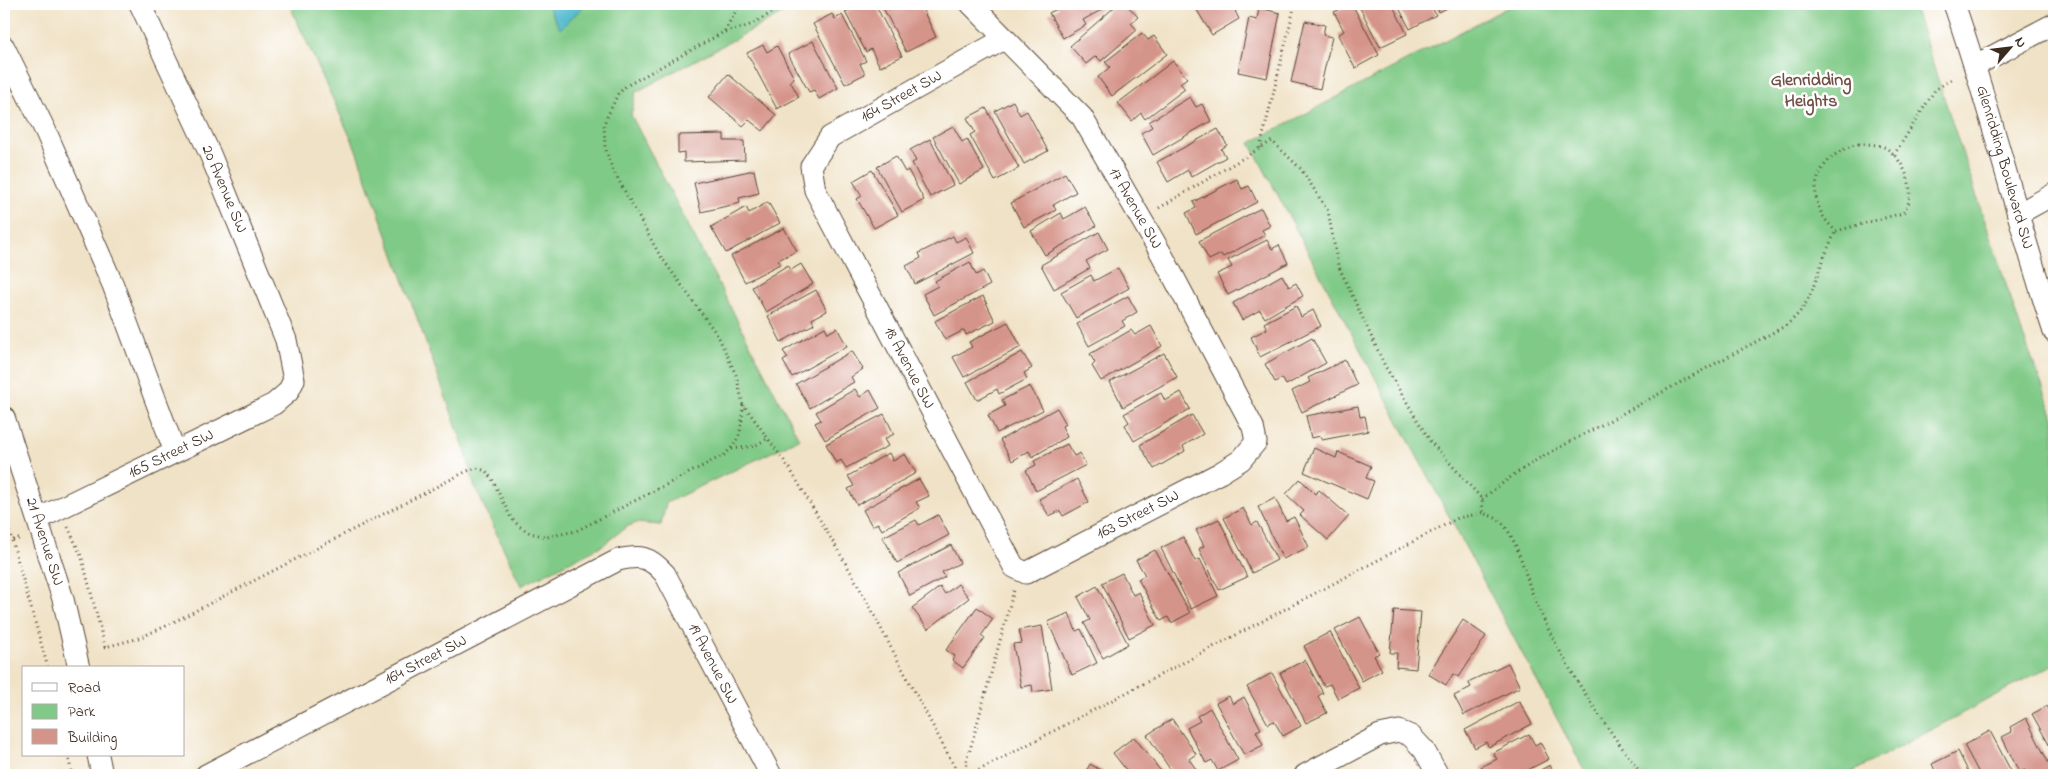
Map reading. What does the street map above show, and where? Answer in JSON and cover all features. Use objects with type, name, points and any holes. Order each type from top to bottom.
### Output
[{"type":"street","name":"20 Avenue SW","points":[[140,4],[210,154],[286,340],[294,380]]},
{"type":"street","name":"17 Avenue SW","points":[[971,4],[1082,117],[1141,218],[1253,427],[1256,442]]},
{"type":"street","name":"Glenridding Boulevard SW","points":[[1954,4],[1976,65],[2037,280],[2054,332]]},
{"type":"street","points":[[1976,65],[2054,24]]},
{"type":"street","name":"164 Street SW","points":[[811,166],[830,137],[1004,39]]},
{"type":"street","points":[[4,48],[46,132],[113,285],[175,452]]},
{"type":"street","name":"18 Avenue SW","points":[[811,166],[815,190],[1016,568]]},
{"type":"street","points":[[2018,214],[2054,194]]},
{"type":"street","name":"165 Street SW","points":[[40,525],[175,452],[274,404],[288,392],[294,380]]},
{"type":"street","name":"21 Avenue SW","points":[[4,418],[63,599],[79,666]]},
{"type":"street","name":"163 Street SW","points":[[1016,568],[1026,573],[1220,473],[1241,460],[1256,442]]},
{"type":"street","name":"164 Street SW","points":[[206,775],[618,560],[633,556],[646,558]]},
{"type":"street","name":"19 Avenue SW","points":[[646,558],[657,565],[665,574],[771,775]]},
{"type":"street","points":[[1305,775],[1380,735],[1399,731],[1411,736],[1424,750],[1438,775]]},
{"type":"street","points":[[98,756],[102,775]]},
{"type":"path","points":[[724,32],[740,4]]},
{"type":"path","points":[[13,540],[40,525],[67,525],[82,558],[105,647],[136,639],[164,627],[467,471],[477,468],[486,471],[492,479],[511,518],[530,533],[547,537],[576,531],[724,455],[739,438],[743,404],[736,375],[718,336],[659,254],[612,168],[605,148],[604,123],[618,94],[626,86],[724,32],[748,26],[788,4]]},
{"type":"path","points":[[1260,148],[1295,4]]},
{"type":"path","points":[[1894,155],[1935,90],[1953,78]]},
{"type":"path","points":[[1141,218],[1272,141],[1302,169],[1328,211],[1338,265],[1385,366],[1430,441],[1482,499],[1483,513]]},
{"type":"path","points":[[1859,144],[1884,147],[1902,165],[1908,180],[1910,192],[1906,210],[1903,213],[1836,230],[1822,216],[1817,204],[1817,178],[1824,164],[1834,154],[1847,146],[1859,144]]},
{"type":"path","points":[[1482,499],[1540,458],[1785,326],[1797,316],[1808,302],[1823,258],[1836,230]]},
{"type":"path","points":[[743,404],[790,469],[853,576],[959,775]]},
{"type":"path","points":[[731,449],[754,446],[767,439]]},
{"type":"path","points":[[4,512],[47,666]]},
{"type":"path","points":[[970,775],[1458,518],[1483,513],[1496,519],[1509,534],[1532,593],[1567,663],[1590,704],[1642,775]]},
{"type":"path","points":[[962,775],[1016,568]]},
{"type":"path","points":[[68,756],[72,775]]},
{"type":"green space","points":[[289,4],[786,4],[789,10],[636,92],[631,115],[799,439],[666,503],[661,525],[636,523],[626,527],[603,545],[521,586],[474,485],[466,453],[355,147]]},
{"type":"green space","points":[[1514,4],[1913,4],[2021,330],[2054,417],[2054,664],[1847,775],[1587,775],[1250,143]]},
{"type":"water","points":[[547,4],[586,4],[560,29]]},
{"type":"building","points":[[861,4],[875,4],[902,56],[880,67],[871,49],[866,52],[845,12]]},
{"type":"building","points":[[881,4],[920,4],[936,37],[906,52]]},
{"type":"building","points":[[1057,4],[1112,4],[1083,20],[1086,25],[1063,38],[1049,13],[1059,8]]},
{"type":"building","points":[[1118,4],[1126,4],[1138,17],[1131,23],[1137,30],[1101,61],[1096,56],[1086,64],[1070,46]]},
{"type":"building","points":[[1200,4],[1248,4],[1235,11],[1239,19],[1212,35],[1195,7]]},
{"type":"building","points":[[1352,4],[1379,55],[1355,68],[1338,35],[1344,31],[1334,12]]},
{"type":"building","points":[[1358,4],[1392,4],[1407,34],[1380,47]]},
{"type":"building","points":[[1397,4],[1430,4],[1436,15],[1410,29]]},
{"type":"building","points":[[1435,4],[1455,4],[1439,12]]},
{"type":"building","points":[[1259,8],[1280,13],[1267,78],[1238,72],[1249,18],[1257,20]]},
{"type":"building","points":[[832,14],[835,19],[842,15],[866,61],[860,64],[865,74],[845,84],[813,24]]},
{"type":"building","points":[[1305,21],[1325,25],[1323,35],[1332,37],[1320,89],[1291,82]]},
{"type":"building","points":[[1142,33],[1148,40],[1154,36],[1167,54],[1112,96],[1098,77],[1110,67],[1105,62]]},
{"type":"building","points":[[813,41],[838,88],[819,99],[814,90],[809,92],[788,54]]},
{"type":"building","points":[[763,45],[767,52],[777,46],[794,78],[790,81],[799,97],[777,109],[747,53]]},
{"type":"building","points":[[1173,61],[1187,78],[1180,83],[1185,89],[1145,119],[1141,113],[1132,121],[1118,103]]},
{"type":"building","points":[[728,74],[776,115],[763,131],[749,120],[743,126],[709,97]]},
{"type":"building","points":[[1190,97],[1196,107],[1202,104],[1211,121],[1153,155],[1141,133],[1152,127],[1149,122]]},
{"type":"building","points":[[1013,101],[1020,115],[1027,111],[1048,151],[1024,164],[995,111]]},
{"type":"building","points":[[986,108],[1019,168],[995,181],[970,135],[975,132],[967,118]]},
{"type":"building","points":[[953,126],[962,142],[967,139],[984,170],[959,184],[933,137]]},
{"type":"building","points":[[1218,129],[1227,145],[1221,149],[1226,157],[1191,177],[1188,170],[1168,182],[1157,162]]},
{"type":"building","points":[[724,134],[724,141],[744,141],[745,160],[684,162],[684,152],[678,153],[678,135]]},
{"type":"building","points":[[930,139],[953,185],[930,197],[912,163],[916,161],[910,150]]},
{"type":"building","points":[[896,156],[905,172],[908,170],[924,200],[902,212],[877,167]]},
{"type":"building","points":[[754,170],[759,193],[739,198],[740,203],[701,212],[694,183]]},
{"type":"building","points":[[872,170],[898,215],[874,228],[857,199],[862,196],[853,181]]},
{"type":"building","points":[[1065,173],[1076,192],[1053,205],[1056,210],[1024,227],[1011,203]]},
{"type":"building","points":[[1237,179],[1242,189],[1249,186],[1257,202],[1196,234],[1186,213],[1196,208],[1193,202]]},
{"type":"building","points":[[768,202],[780,223],[726,253],[711,227],[746,207],[749,213]]},
{"type":"building","points":[[1085,207],[1096,226],[1045,255],[1031,231],[1061,213],[1064,219]]},
{"type":"building","points":[[1261,208],[1270,226],[1262,230],[1265,235],[1223,257],[1221,254],[1209,260],[1199,241]]},
{"type":"building","points":[[784,228],[797,251],[778,260],[780,264],[745,282],[731,256]]},
{"type":"building","points":[[1099,232],[1108,249],[1086,261],[1090,268],[1054,289],[1041,265]]},
{"type":"building","points":[[953,236],[956,242],[966,237],[974,253],[915,284],[906,266],[921,258],[919,253]]},
{"type":"building","points":[[1267,240],[1272,249],[1279,245],[1288,263],[1228,295],[1217,274],[1232,267],[1228,260]]},
{"type":"building","points":[[970,262],[976,275],[983,271],[990,285],[934,315],[923,294],[938,286],[935,281]]},
{"type":"building","points":[[801,264],[813,284],[766,312],[752,287],[788,265],[791,270]]},
{"type":"building","points":[[1118,268],[1129,288],[1076,318],[1061,292],[1091,275],[1094,281]]},
{"type":"building","points":[[1282,275],[1289,287],[1296,283],[1303,296],[1265,318],[1260,310],[1242,320],[1233,303]]},
{"type":"building","points":[[816,290],[827,311],[812,319],[814,324],[781,342],[768,316]]},
{"type":"building","points":[[983,296],[995,321],[966,335],[964,330],[945,340],[935,321]]},
{"type":"building","points":[[1128,296],[1137,312],[1122,321],[1125,326],[1089,346],[1077,324]]},
{"type":"building","points":[[1296,306],[1301,317],[1313,310],[1321,326],[1260,357],[1251,337],[1267,329],[1264,323]]},
{"type":"building","points":[[1008,322],[1021,347],[964,377],[953,357],[972,347],[969,342]]},
{"type":"building","points":[[1151,326],[1162,346],[1101,381],[1092,366],[1095,363],[1090,354],[1131,330],[1135,335]]},
{"type":"building","points":[[825,327],[828,333],[837,328],[847,346],[792,377],[783,361],[788,358],[783,351]]},
{"type":"building","points":[[1312,338],[1326,363],[1286,385],[1282,378],[1275,382],[1265,364]]},
{"type":"building","points":[[852,351],[863,369],[851,377],[854,382],[810,408],[796,384]]},
{"type":"building","points":[[1022,352],[1032,368],[1024,373],[1027,379],[999,394],[997,389],[977,400],[967,382]]},
{"type":"building","points":[[1164,353],[1177,377],[1123,407],[1110,382]]},
{"type":"building","points":[[1345,360],[1357,385],[1302,412],[1292,391],[1310,382],[1308,378]]},
{"type":"building","points":[[1030,386],[1043,410],[997,433],[988,415],[1005,406],[1002,400]]},
{"type":"building","points":[[855,389],[860,397],[870,390],[880,408],[825,440],[815,423],[821,420],[816,412]]},
{"type":"building","points":[[1181,392],[1190,409],[1134,441],[1125,425],[1129,422],[1124,414],[1161,393],[1165,401]]},
{"type":"building","points":[[1358,406],[1360,417],[1365,416],[1368,431],[1322,440],[1321,436],[1311,438],[1306,416]]},
{"type":"building","points":[[1057,408],[1066,424],[1062,426],[1067,437],[1032,457],[1029,451],[1012,461],[1000,440]]},
{"type":"building","points":[[884,414],[894,434],[884,439],[888,446],[846,468],[841,460],[836,463],[826,444]]},
{"type":"building","points":[[1192,415],[1203,434],[1183,446],[1185,451],[1154,469],[1140,445]]},
{"type":"building","points":[[1067,444],[1074,456],[1080,453],[1086,465],[1036,491],[1026,470],[1036,465],[1034,461]]},
{"type":"building","points":[[1314,448],[1336,458],[1338,452],[1371,466],[1366,478],[1374,481],[1367,499],[1304,472]]},
{"type":"building","points":[[889,453],[893,461],[905,454],[916,473],[857,505],[848,489],[854,486],[848,476]]},
{"type":"building","points":[[919,479],[929,496],[916,502],[920,508],[882,530],[878,523],[872,526],[863,510]]},
{"type":"building","points":[[1077,479],[1089,502],[1063,516],[1060,511],[1049,516],[1039,499]]},
{"type":"building","points":[[1300,479],[1315,494],[1319,490],[1349,516],[1328,540],[1300,515],[1304,511],[1286,494]]},
{"type":"building","points":[[1275,498],[1286,521],[1294,517],[1309,547],[1283,559],[1258,507]]},
{"type":"building","points":[[1243,508],[1252,525],[1257,522],[1277,560],[1252,573],[1224,518]]},
{"type":"building","points":[[938,515],[949,535],[897,563],[883,537],[916,520],[919,525]]},
{"type":"building","points":[[1219,519],[1247,577],[1219,590],[1199,549],[1204,546],[1196,530]]},
{"type":"building","points":[[1183,537],[1195,561],[1200,559],[1218,596],[1191,609],[1161,548]]},
{"type":"building","points":[[951,545],[960,563],[942,572],[945,577],[910,596],[898,573]]},
{"type":"building","points":[[1155,550],[1190,613],[1171,623],[1168,617],[1161,621],[1138,579],[1145,575],[1136,560]]},
{"type":"building","points":[[1122,573],[1133,595],[1139,592],[1155,625],[1129,638],[1102,583]]},
{"type":"building","points":[[958,584],[969,598],[928,629],[912,608],[940,587],[945,594]]},
{"type":"building","points":[[1097,586],[1128,644],[1103,658],[1084,623],[1090,620],[1078,597]]},
{"type":"building","points":[[977,607],[993,619],[981,636],[985,638],[963,668],[952,660],[955,656],[946,650]]},
{"type":"building","points":[[1394,610],[1421,612],[1416,669],[1396,667],[1397,653],[1390,653]]},
{"type":"building","points":[[1069,613],[1076,631],[1081,629],[1097,663],[1072,675],[1048,622]]},
{"type":"building","points":[[1360,617],[1379,653],[1374,656],[1382,670],[1362,681],[1335,630]]},
{"type":"building","points":[[1463,620],[1486,636],[1459,677],[1453,674],[1446,685],[1428,674]]},
{"type":"building","points":[[1042,626],[1052,689],[1033,692],[1032,685],[1021,687],[1013,644],[1022,643],[1019,630]]},
{"type":"building","points":[[1330,632],[1359,688],[1338,699],[1330,684],[1324,686],[1304,646]]},
{"type":"building","points":[[1305,660],[1323,693],[1318,696],[1327,713],[1306,723],[1280,673]]},
{"type":"building","points":[[1508,663],[1520,687],[1464,715],[1454,696],[1471,687],[1468,682]]},
{"type":"building","points":[[1272,673],[1301,726],[1283,736],[1274,721],[1268,724],[1247,687]]},
{"type":"building","points":[[1229,696],[1233,704],[1244,697],[1261,729],[1256,731],[1263,745],[1244,755],[1216,703]]},
{"type":"building","points":[[1519,701],[1532,724],[1489,747],[1486,742],[1475,748],[1465,730]]},
{"type":"building","points":[[2047,706],[2052,715],[2054,714],[2054,749],[2052,750],[2032,714]]},
{"type":"building","points":[[1210,708],[1238,760],[1218,771],[1212,760],[1206,763],[1187,728],[1200,721],[1197,716]]},
{"type":"building","points":[[2026,718],[2053,772],[2047,775],[2027,775],[2025,770],[2019,772],[2002,737],[2012,732],[2010,727]]},
{"type":"building","points":[[1172,719],[1196,754],[1189,759],[1200,775],[1174,775],[1147,735]]},
{"type":"building","points":[[1990,731],[2011,771],[2006,775],[1980,775],[1964,745]]},
{"type":"building","points":[[1529,734],[1535,745],[1540,742],[1549,759],[1518,775],[1486,775],[1481,767],[1497,759],[1493,753]]},
{"type":"building","points":[[1134,737],[1164,775],[1130,775],[1113,753]]},
{"type":"building","points":[[1958,751],[1970,775],[1937,775],[1932,764]]},
{"type":"building","points":[[1090,764],[1109,775],[1084,775]]},
{"type":"building","points":[[1550,765],[1555,775],[1531,775]]},
{"type":"district","name":"Glenridding Heights","points":[[1811,91]]}]
